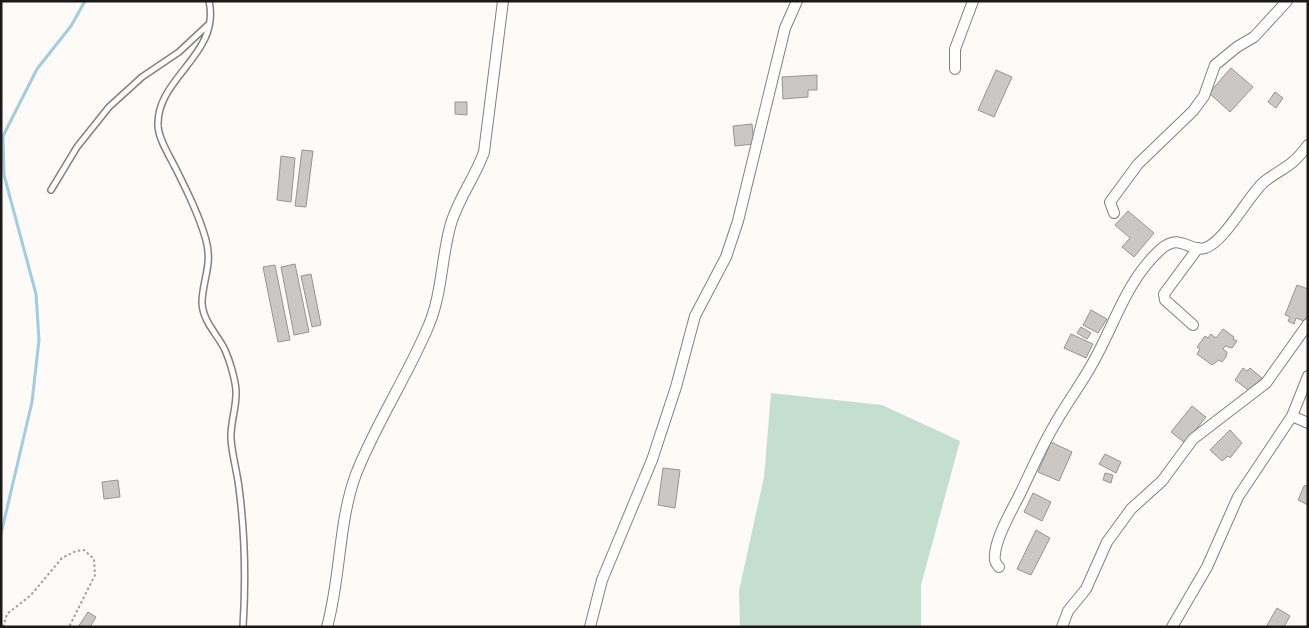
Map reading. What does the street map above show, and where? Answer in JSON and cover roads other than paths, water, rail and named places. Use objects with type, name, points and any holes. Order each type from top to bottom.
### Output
[{"type":"street","points":[[327,627],[334,600],[346,510],[356,475],[428,327],[438,299],[450,228],[458,203],[479,167],[484,152],[503,1]]},
{"type":"street","points":[[590,627],[602,580],[654,453],[676,388],[695,316],[726,257],[738,221],[785,28],[797,1]]},
{"type":"street","points":[[1114,213],[1110,202],[1120,186],[1138,164],[1193,111],[1204,96],[1215,65],[1237,47],[1254,37],[1287,1]]},
{"type":"street","points":[[955,68],[956,49],[974,2]]},
{"type":"street","points":[[999,567],[995,562],[995,552],[1009,514],[1054,425],[1092,366],[1119,306],[1142,270],[1161,249],[1178,242],[1198,248],[1205,248],[1214,243],[1244,209],[1264,182],[1293,164],[1308,145]]},
{"type":"street","points":[[1193,325],[1165,300],[1164,294],[1198,248]]},
{"type":"street","points":[[1062,627],[1068,611],[1086,589],[1107,542],[1131,509],[1162,481],[1193,439],[1266,383],[1308,324]]},
{"type":"street","points":[[1172,627],[1207,567],[1238,497],[1292,416],[1308,376]]},
{"type":"street","points":[[1292,416],[1308,423]]},
{"type":"lane","points":[[209,1],[209,24],[206,39],[199,52],[188,62],[160,109],[158,126],[162,141],[192,201],[207,242],[210,261],[202,304],[208,323],[225,350],[236,390],[231,438],[239,488],[246,564],[243,627]]},
{"type":"lane","points":[[51,190],[77,147],[109,107],[142,77],[179,52],[209,24]]},
{"type":"waterway","points":[[1,534],[32,402],[39,340],[36,294],[4,175],[3,136],[37,69],[71,26],[85,1]]}]
